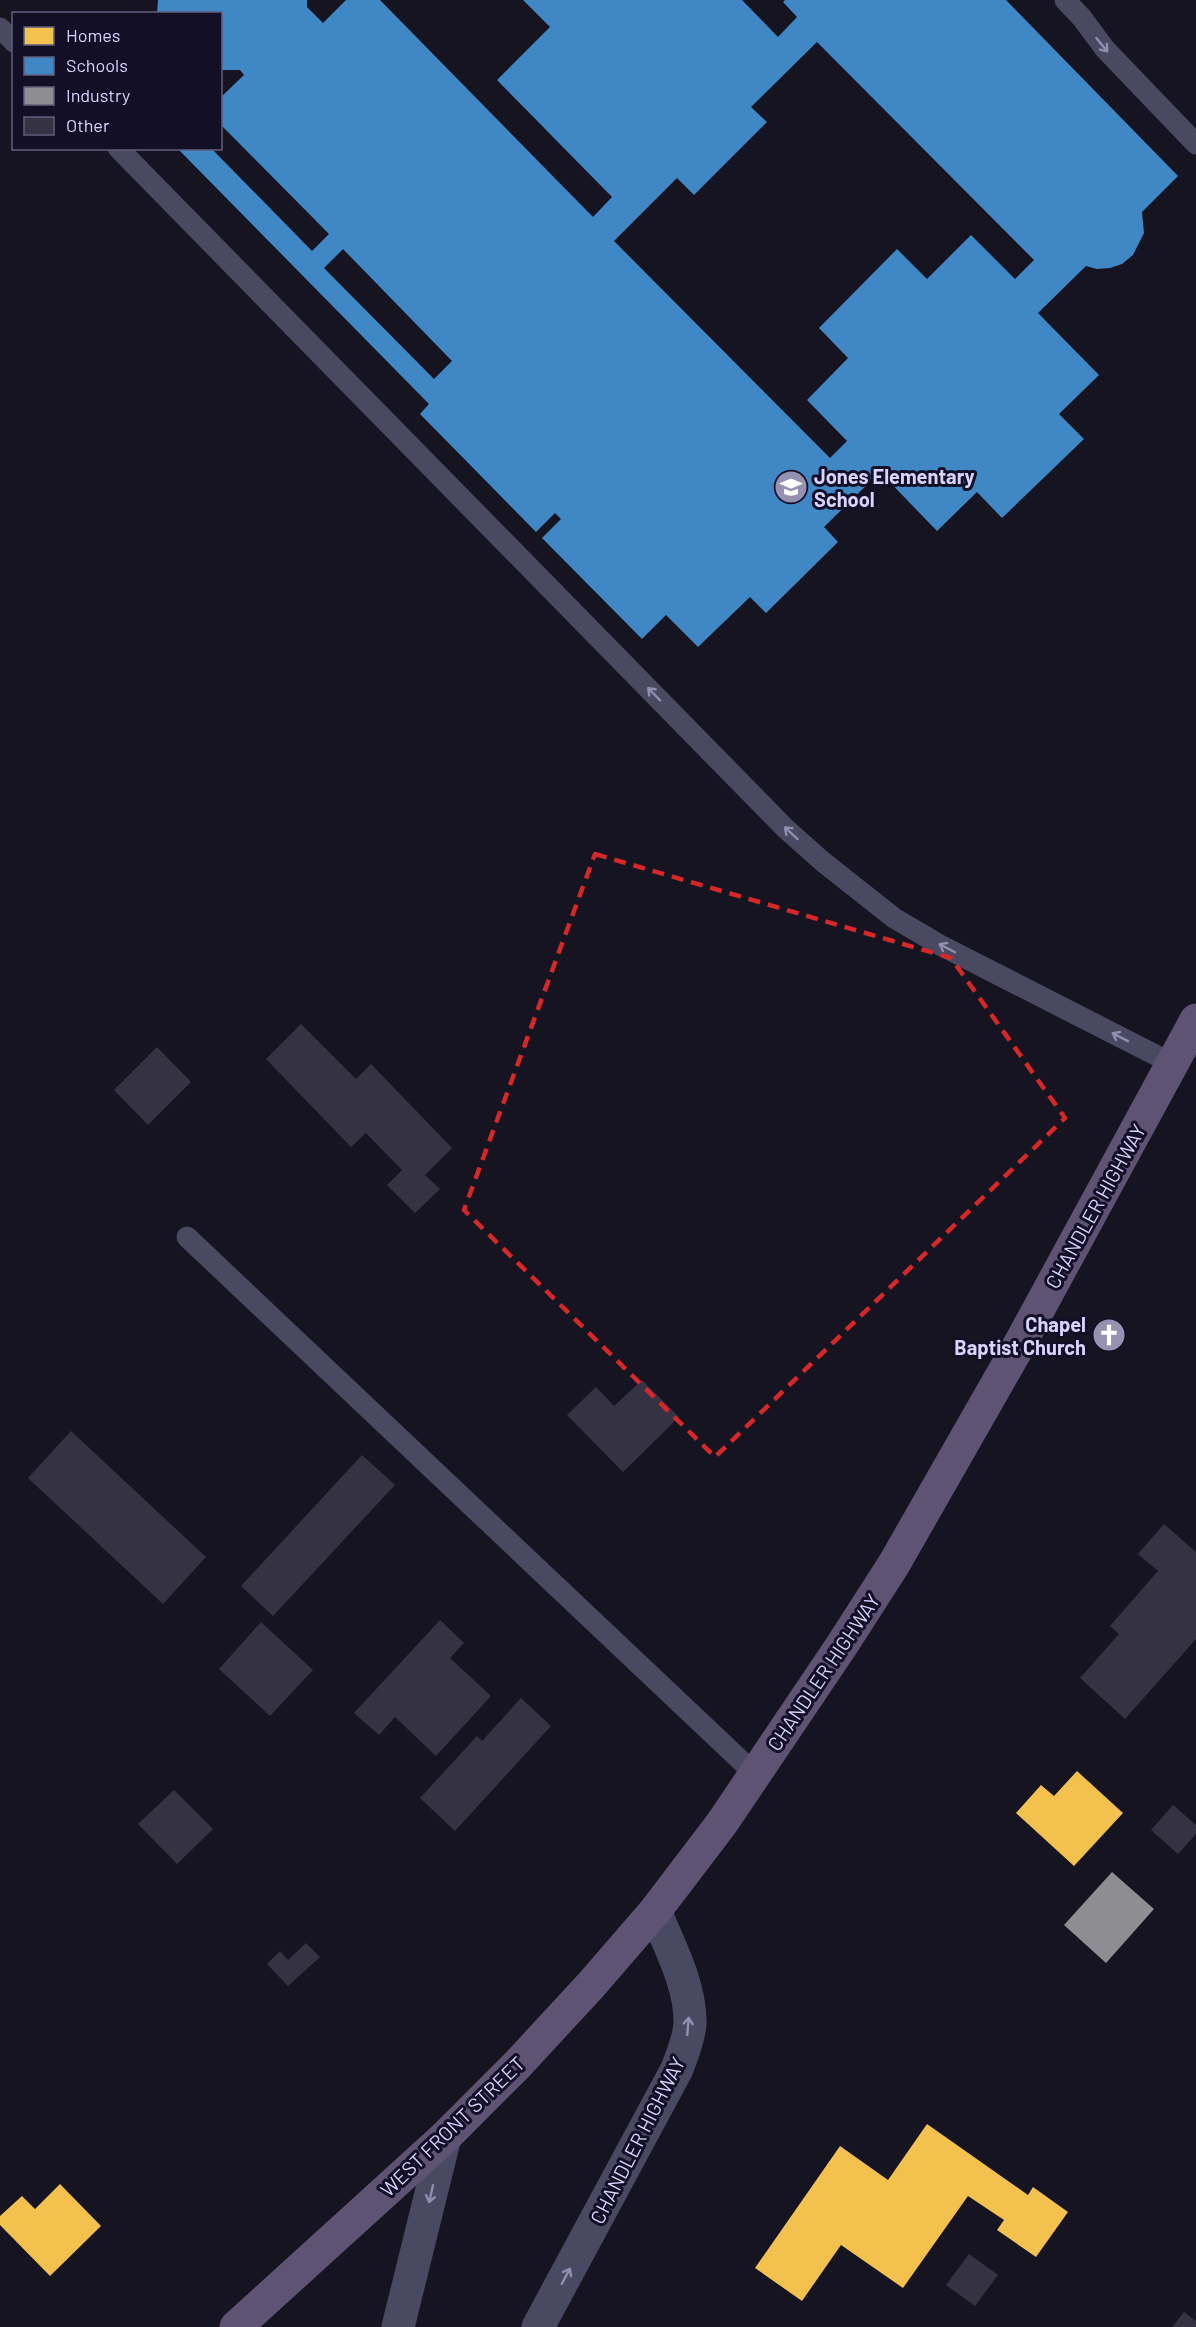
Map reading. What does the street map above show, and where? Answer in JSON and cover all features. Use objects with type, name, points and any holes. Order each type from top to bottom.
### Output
[{"type":"main road","name":"CHANDLER HIGHWAY","points":[[655,1911],[755,1774],[842,1646],[894,1564],[1018,1347],[1196,1020]]},
{"type":"main road","name":"WEST FRONT STREET","points":[[236,2327],[445,2137],[576,2001],[655,1911]]},
{"type":"street","name":"CHANDLER HIGHWAY","points":[[538,2327],[677,2069],[685,2049],[690,2024],[682,1976],[655,1911]]},
{"type":"street","points":[[398,2327],[445,2137]]},
{"type":"lane","points":[[1065,0],[1105,49],[1196,144]]},
{"type":"lane","points":[[0,28],[12,40]]},
{"type":"lane","points":[[120,150],[785,828],[822,861],[894,918],[940,945],[1173,1064]]},
{"type":"lane","points":[[187,1237],[755,1774]]},
{"type":"highlighted area","points":[[595,854],[951,958],[1065,1118],[715,1457],[464,1210]]},
{"type":"building: Homes","points":[[1077,1771],[1123,1813],[1074,1866],[1016,1813],[1041,1785],[1054,1796]]},
{"type":"building: Homes","points":[[927,2124],[1028,2195],[1033,2187],[1068,2212],[1036,2257],[997,2230],[1004,2220],[968,2196],[903,2288],[841,2245],[802,2301],[755,2268],[840,2146],[888,2180]]},
{"type":"building: Homes","points":[[60,2184],[101,2226],[50,2276],[0,2225],[0,2216],[22,2196],[35,2209]]},
{"type":"building: Schools","points":[[158,0],[307,0],[307,7],[323,23],[346,0],[380,0],[593,217],[612,197],[497,80],[550,27],[523,0],[742,0],[778,37],[797,17],[783,2],[785,0],[1006,0],[1178,176],[1142,212],[1144,233],[1133,255],[1122,264],[1110,268],[1097,269],[1086,266],[1038,313],[1099,375],[1059,414],[1084,439],[1002,518],[977,492],[937,531],[880,472],[824,527],[838,542],[766,613],[750,597],[698,647],[666,615],[642,639],[542,538],[561,519],[555,513],[536,532],[420,414],[429,404],[179,150],[213,150],[312,251],[329,234],[222,126],[222,96],[244,75],[240,70],[222,70],[222,12],[157,12]],"holes":[[[817,42],[1034,260],[1015,279],[971,235],[927,279],[897,249],[819,328],[848,358],[807,400],[847,441],[830,458],[614,241],[677,178],[694,195],[767,122],[751,107]],[[343,249],[452,361],[434,379],[324,268]]]},
{"type":"building: Industry","points":[[1112,1872],[1154,1909],[1106,1963],[1064,1925]]},
{"type":"building: Other","points":[[301,1024],[356,1079],[371,1064],[452,1148],[425,1175],[440,1189],[415,1213],[387,1185],[402,1170],[366,1133],[351,1147],[266,1059]]},
{"type":"building: Other","points":[[157,1047],[191,1082],[148,1125],[114,1090]]},
{"type":"building: Other","points":[[642,1380],[679,1417],[623,1472],[567,1415],[596,1387],[614,1406]]},
{"type":"building: Other","points":[[71,1431],[206,1557],[163,1604],[28,1478]]},
{"type":"building: Other","points":[[362,1455],[395,1485],[273,1616],[241,1586]]},
{"type":"building: Other","points":[[1164,1524],[1196,1552],[1196,1639],[1125,1719],[1080,1678],[1119,1634],[1110,1626],[1158,1571],[1138,1554]]},
{"type":"building: Other","points":[[440,1620],[464,1643],[450,1658],[491,1696],[436,1756],[395,1717],[379,1735],[354,1713]]},
{"type":"building: Other","points":[[261,1622],[313,1670],[270,1716],[219,1669]]},
{"type":"building: Other","points":[[521,1698],[551,1726],[455,1831],[420,1798],[477,1736],[482,1741]]},
{"type":"building: Other","points":[[174,1790],[213,1829],[177,1864],[138,1824]]},
{"type":"building: Other","points":[[1173,1805],[1196,1825],[1196,1834],[1178,1854],[1151,1830]]},
{"type":"building: Other","points":[[306,1943],[320,1957],[288,1986],[267,1964],[280,1951],[288,1960]]},
{"type":"building: Other","points":[[969,2254],[998,2275],[975,2306],[946,2285]]},
{"type":"building: Other","points":[[1184,2312],[1196,2321],[1196,2327],[1172,2327]]},
{"type":"place","name":"Jones Elementary School","points":[[791,487]]},
{"type":"place","name":"Chapel Baptist Church","points":[[1109,1335]]}]
